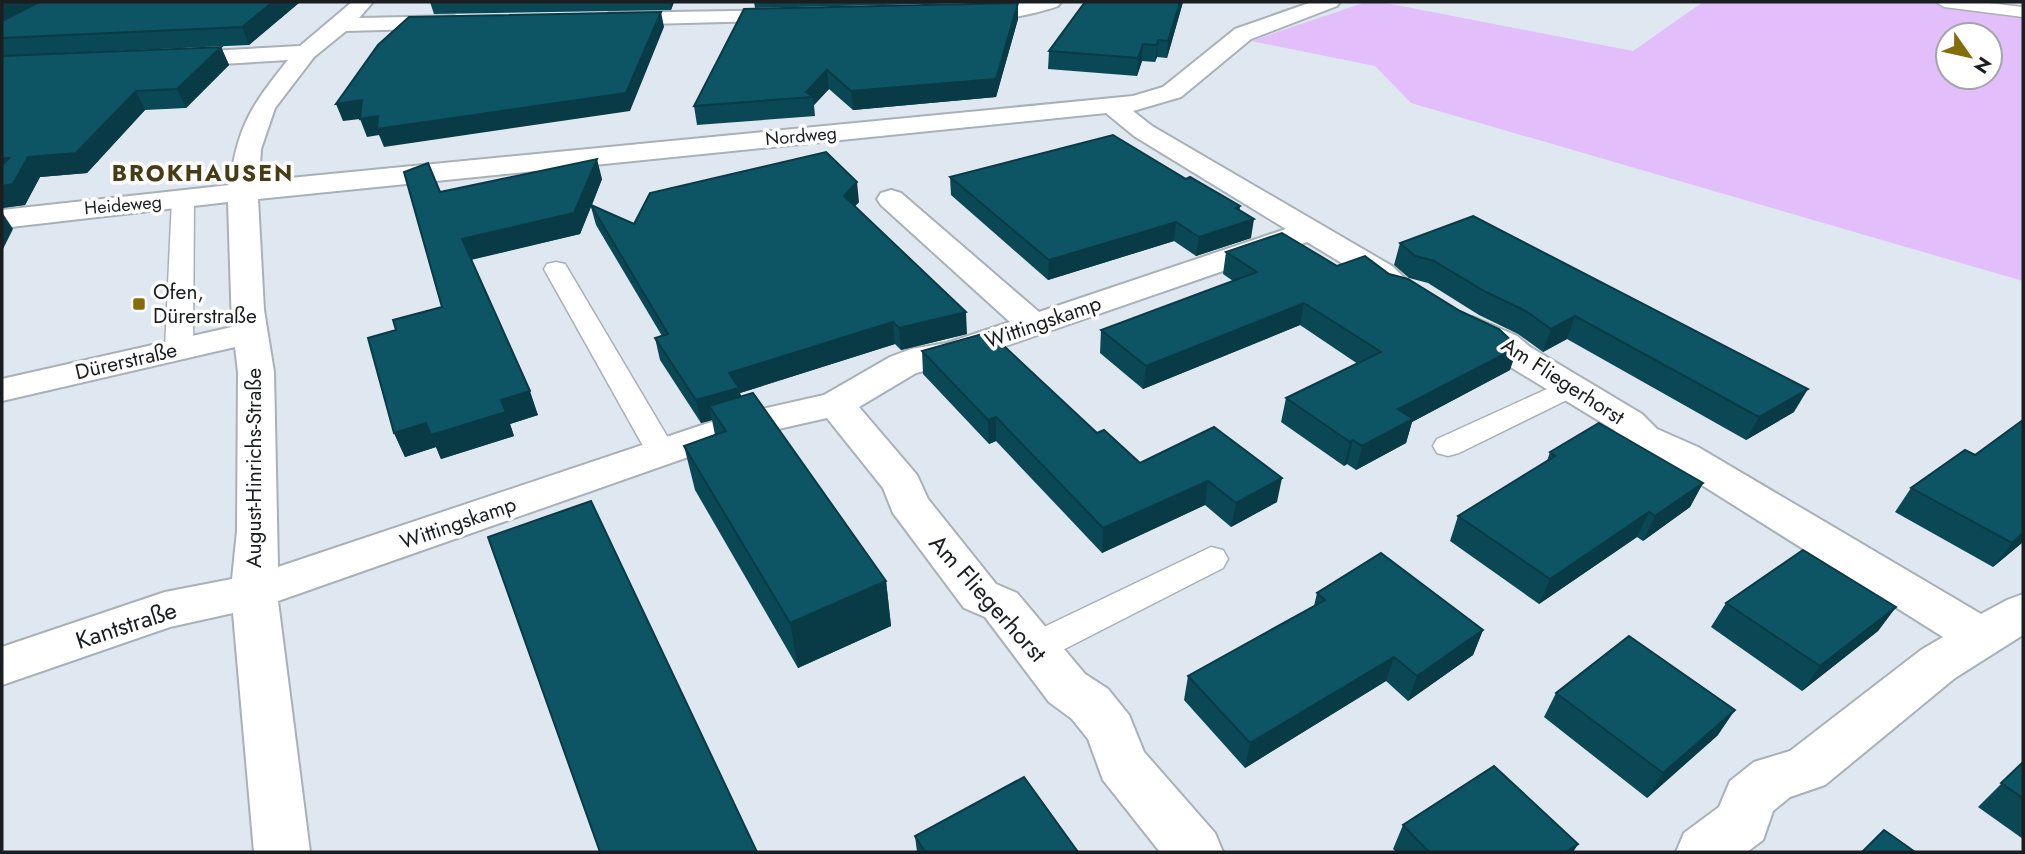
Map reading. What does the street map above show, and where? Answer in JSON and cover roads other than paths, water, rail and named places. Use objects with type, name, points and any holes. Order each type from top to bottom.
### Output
[{"type":"street","name":"August-Hinrichs-Straße","points":[[282,852],[254,592],[258,531],[257,372],[250,332],[242,211],[248,149],[257,118],[277,86],[306,52],[341,25],[363,2]]},
{"type":"street","points":[[943,13],[1019,11],[1051,2]]},
{"type":"street","name":"Nordweg","points":[[245,192],[419,172],[1112,106],[1165,95],[1240,36],[1330,2]]},
{"type":"street","points":[[587,20],[806,16]]},
{"type":"street","points":[[341,25],[478,22]]},
{"type":"street","points":[[144,59],[306,52]]},
{"type":"street","name":"Am Fliegerhorst","points":[[1112,106],[1143,131],[1381,273],[1396,287],[1505,342],[1517,355],[1628,422],[1643,438],[1684,456],[1979,636]]},
{"type":"street","name":"Heideweg","points":[[2,219],[245,192]]},
{"type":"street","points":[[891,199],[1034,325]]},
{"type":"street","name":"Wittingskamp","points":[[254,592],[737,428],[836,404],[903,365],[925,357],[953,354],[1308,231]]},
{"type":"street","name":"Dürerstraße","points":[[2,390],[250,332]]},
{"type":"street","name":"Am Fliegerhorst","points":[[836,404],[902,485],[908,503],[935,541],[981,596],[1001,605],[1067,688],[1090,704],[1111,730],[1122,764],[1195,852]]},
{"type":"street","name":"Kantstraße","points":[[2,666],[164,610],[254,592]]},
{"type":"street","points":[[1704,852],[1743,822],[1749,798],[1765,785],[1773,779],[1806,769],[1938,664],[1979,636],[2023,612]]},
{"type":"lane","points":[[1944,2],[2023,12]]},
{"type":"lane","points":[[179,349],[183,199]]},
{"type":"lane","points":[[556,269],[662,453]]},
{"type":"lane","points":[[1448,446],[1569,387]]},
{"type":"lane","points":[[1034,648],[1211,559]]},
{"type":"place","name":"Ofen, Dürerstraße","points":[[139,304]]},
{"type":"district","name":"BROKHAUSEN","points":[[203,173]]}]
